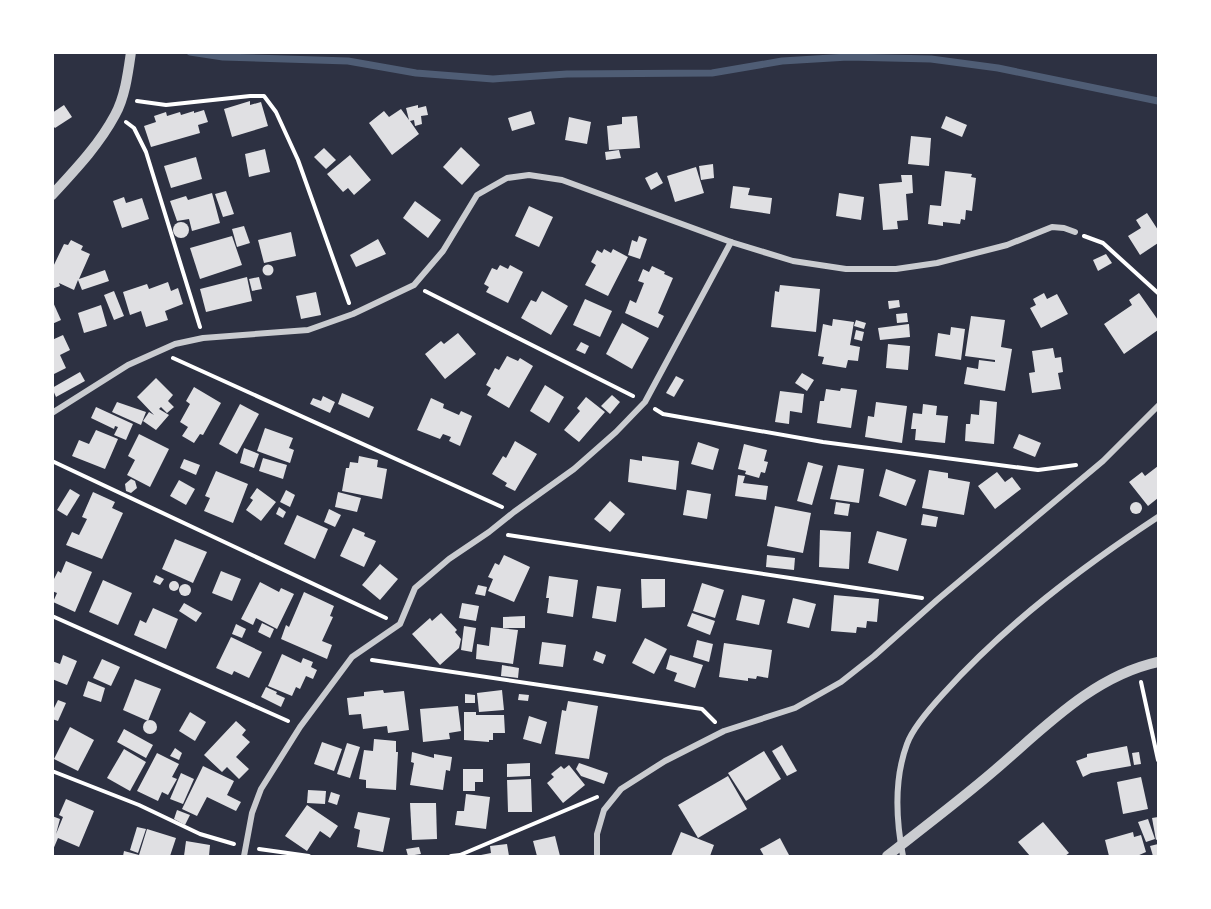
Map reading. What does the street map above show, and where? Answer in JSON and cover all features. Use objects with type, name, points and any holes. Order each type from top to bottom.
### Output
[{"type":"street","points":[[52,195],[84,161],[116,114],[129,70],[131,52]]},
{"type":"street","points":[[52,413],[97,383],[156,351],[185,341],[203,338],[308,330],[354,314],[414,285],[443,251],[477,195],[507,178],[529,175],[562,180],[731,242],[793,261],[846,270],[896,269],[937,263],[1007,245],[1052,227],[1075,232]]},
{"type":"street","points":[[244,856],[252,813],[261,789],[300,727],[352,657],[400,624],[415,588],[449,559],[574,469],[616,432],[645,402],[731,242]]},
{"type":"street","points":[[597,856],[597,834],[604,810],[621,789],[665,760],[724,731],[795,708],[841,682],[1103,461],[1158,406]]},
{"type":"street","points":[[902,851],[897,794],[899,771],[907,741],[930,708],[969,665],[1032,610],[1102,554],[1158,517]]},
{"type":"street","points":[[887,856],[902,851],[1063,710],[1137,667],[1158,662]]},
{"type":"path","points":[[121,99],[166,105],[264,96],[276,112],[297,160],[354,314]]},
{"type":"path","points":[[116,114],[134,128],[146,152],[203,338]]},
{"type":"path","points":[[1075,232],[1104,243],[1158,293]]},
{"type":"path","points":[[414,285],[645,402],[663,414],[760,432],[1038,470],[1103,461]]},
{"type":"path","points":[[156,351],[514,512]]},
{"type":"path","points":[[52,461],[400,624]]},
{"type":"path","points":[[489,532],[937,600]]},
{"type":"path","points":[[52,616],[300,727]]},
{"type":"path","points":[[352,657],[702,709],[724,731]]},
{"type":"path","points":[[1137,667],[1158,760]]},
{"type":"path","points":[[52,771],[140,805],[200,834],[245,847],[309,856]]},
{"type":"path","points":[[451,856],[460,855],[586,801],[621,789]]},
{"type":"building","points":[[250,101],[250,105],[261,102],[268,126],[232,137],[224,109]]},
{"type":"building","points":[[64,105],[72,117],[55,128],[52,125],[52,113]]},
{"type":"building","points":[[418,105],[418,108],[426,106],[428,115],[421,116],[422,124],[415,126],[414,120],[410,121],[419,134],[392,155],[369,123],[384,111],[389,117],[401,109],[409,120],[406,108]]},
{"type":"building","points":[[204,110],[208,122],[198,125],[200,133],[151,147],[144,126],[156,122],[154,116],[166,112],[167,116],[180,112],[181,115]]},
{"type":"building","points":[[531,111],[535,124],[512,131],[508,118]]},
{"type":"building","points":[[637,116],[640,148],[609,150],[607,126],[622,124],[622,117]]},
{"type":"building","points":[[946,116],[967,125],[962,137],[941,128]]},
{"type":"building","points":[[569,117],[591,122],[587,144],[565,140]]},
{"type":"building","points":[[911,136],[931,138],[929,166],[908,164]]},
{"type":"building","points":[[461,147],[480,165],[462,185],[443,167]]},
{"type":"building","points":[[324,148],[336,160],[326,169],[314,157]]},
{"type":"building","points":[[265,149],[270,172],[249,177],[245,154]]},
{"type":"building","points":[[619,150],[621,158],[606,160],[605,152]]},
{"type":"building","points":[[350,155],[371,180],[354,195],[348,188],[343,192],[327,174]]},
{"type":"building","points":[[196,157],[202,179],[171,188],[164,166]]},
{"type":"building","points":[[713,164],[714,178],[701,180],[699,166]]},
{"type":"building","points":[[696,167],[704,193],[675,202],[667,176]]},
{"type":"building","points":[[945,171],[972,174],[971,177],[976,178],[972,211],[966,210],[965,220],[961,219],[960,224],[943,222],[943,226],[928,224],[930,205],[941,206]]},
{"type":"building","points":[[657,172],[663,183],[651,190],[645,178]]},
{"type":"building","points":[[901,175],[912,175],[913,193],[906,194],[908,220],[897,221],[898,229],[883,230],[879,184],[902,182]]},
{"type":"building","points":[[733,186],[750,188],[748,195],[772,198],[770,214],[730,208]]},
{"type":"building","points":[[226,191],[234,214],[223,217],[215,194]]},
{"type":"building","points":[[212,193],[220,223],[192,231],[189,219],[177,221],[170,201],[186,196],[188,200]]},
{"type":"building","points":[[839,193],[864,197],[861,220],[836,216]]},
{"type":"building","points":[[124,197],[126,203],[142,198],[149,219],[122,228],[113,201]]},
{"type":"building","points":[[415,201],[441,220],[428,238],[403,218]]},
{"type":"building","points":[[529,206],[553,217],[539,247],[515,236]]},
{"type":"building","points":[[1147,213],[1158,230],[1158,243],[1140,255],[1128,236],[1141,228],[1136,220]]},
{"type":"building","points":[[181,222],[187,224],[189,230],[187,236],[181,238],[175,236],[173,230],[175,224]]},
{"type":"building","points":[[244,226],[250,243],[237,247],[232,229]]},
{"type":"building","points":[[291,232],[296,256],[264,263],[258,240]]},
{"type":"building","points":[[232,236],[242,265],[200,279],[190,248]]},
{"type":"building","points":[[639,236],[647,239],[640,259],[628,255],[632,240],[637,242]]},
{"type":"building","points":[[378,239],[386,254],[356,267],[350,255]]},
{"type":"building","points":[[71,240],[83,246],[81,250],[90,254],[79,279],[105,270],[109,281],[82,290],[78,280],[74,290],[59,283],[60,286],[52,289],[52,269],[64,244],[68,245]]},
{"type":"building","points":[[604,249],[611,253],[613,249],[628,257],[608,296],[585,285],[596,265],[591,262],[597,250],[602,253]]},
{"type":"building","points":[[1106,254],[1112,263],[1098,271],[1093,260]]},
{"type":"building","points":[[268,265],[272,266],[272,274],[268,275],[264,274],[263,270],[264,266]]},
{"type":"building","points":[[500,265],[508,269],[510,265],[523,272],[508,303],[486,292],[489,287],[484,284],[492,268],[497,270]]},
{"type":"building","points":[[652,266],[673,278],[658,313],[664,316],[658,328],[625,313],[630,300],[636,303],[644,283],[638,281],[643,269],[649,272]]},
{"type":"building","points":[[247,277],[252,301],[206,312],[200,289]]},
{"type":"building","points":[[259,277],[262,289],[252,291],[249,279]]},
{"type":"building","points":[[168,282],[171,291],[178,288],[183,304],[165,311],[168,320],[146,327],[141,311],[130,315],[123,292],[147,284],[149,289]]},
{"type":"building","points":[[780,285],[820,289],[816,332],[771,327],[775,291],[779,292]]},
{"type":"building","points":[[114,291],[124,316],[114,320],[104,295]]},
{"type":"building","points":[[542,291],[568,306],[551,335],[521,318],[531,300],[536,302]]},
{"type":"building","points":[[316,292],[321,315],[301,319],[296,296]]},
{"type":"building","points":[[1044,293],[1047,299],[1057,294],[1068,314],[1041,328],[1030,308],[1036,305],[1033,299]]},
{"type":"building","points":[[1139,293],[1158,320],[1158,330],[1124,354],[1104,324],[1132,305],[1129,300]]},
{"type":"building","points":[[585,299],[612,311],[600,337],[573,325]]},
{"type":"building","points":[[52,300],[61,320],[52,324]]},
{"type":"building","points":[[899,300],[900,307],[889,309],[888,301]]},
{"type":"building","points":[[101,305],[107,326],[84,333],[78,313]]},
{"type":"building","points":[[907,313],[908,322],[897,323],[896,314]]},
{"type":"building","points":[[971,316],[1005,320],[1001,347],[1012,349],[1005,391],[964,384],[967,367],[978,369],[979,360],[995,362],[995,360],[965,356]]},
{"type":"building","points":[[833,319],[854,322],[850,345],[860,347],[858,361],[848,360],[846,368],[822,364],[824,357],[818,356],[823,324],[832,326]]},
{"type":"building","points":[[856,320],[866,323],[864,329],[854,326]]},
{"type":"building","points":[[622,323],[649,338],[632,369],[606,354]]},
{"type":"building","points":[[909,324],[910,337],[880,340],[878,328]]},
{"type":"building","points":[[951,327],[965,329],[961,360],[935,356],[938,333],[950,335]]},
{"type":"building","points":[[856,330],[864,332],[862,341],[854,339]]},
{"type":"building","points":[[458,333],[476,354],[445,379],[425,354],[441,341],[444,344]]},
{"type":"building","points":[[63,335],[70,350],[60,355],[66,368],[52,375],[52,340]]},
{"type":"building","points":[[581,342],[589,346],[585,354],[576,350]]},
{"type":"building","points":[[888,344],[910,346],[908,370],[886,368]]},
{"type":"building","points":[[1053,348],[1055,358],[1061,357],[1063,372],[1058,373],[1061,389],[1032,393],[1029,373],[1035,372],[1032,351]]},
{"type":"building","points":[[507,356],[518,361],[520,358],[533,366],[509,408],[487,395],[491,388],[486,385],[495,368],[499,370]]},
{"type":"building","points":[[80,372],[85,381],[56,397],[52,388]]},
{"type":"building","points":[[802,373],[814,380],[807,391],[795,383]]},
{"type":"building","points":[[676,376],[684,380],[674,397],[666,393]]},
{"type":"building","points":[[156,378],[173,395],[168,401],[174,407],[167,413],[161,407],[159,409],[169,415],[156,430],[143,421],[149,412],[154,415],[137,397]]},
{"type":"building","points":[[545,385],[564,397],[549,423],[530,411]]},
{"type":"building","points":[[194,387],[221,403],[203,435],[200,434],[194,443],[182,436],[188,427],[180,422],[190,404],[186,401]]},
{"type":"building","points":[[841,388],[857,390],[851,428],[817,423],[820,401],[824,401],[826,389],[840,391]]},
{"type":"building","points":[[780,391],[804,394],[802,413],[790,411],[789,424],[775,422]]},
{"type":"building","points":[[342,393],[374,407],[369,418],[338,404]]},
{"type":"building","points":[[612,395],[620,402],[610,414],[601,406]]},
{"type":"building","points":[[323,396],[335,402],[330,413],[310,404],[313,398],[321,401]]},
{"type":"building","points":[[586,397],[605,412],[579,442],[564,430],[580,411],[577,408]]},
{"type":"building","points":[[431,398],[444,404],[443,408],[459,415],[461,411],[472,416],[460,446],[449,441],[451,437],[443,434],[440,439],[417,430]]},
{"type":"building","points":[[980,400],[997,402],[994,444],[965,441],[966,424],[970,424],[971,414],[979,415]]},
{"type":"building","points":[[117,402],[146,412],[141,425],[112,412]]},
{"type":"building","points":[[876,402],[907,406],[902,443],[865,437],[868,416],[874,417]]},
{"type":"building","points":[[240,404],[259,414],[237,454],[219,444]]},
{"type":"building","points":[[923,404],[937,406],[936,415],[948,416],[945,443],[915,440],[916,429],[911,429],[913,413],[922,414]]},
{"type":"building","points":[[96,407],[133,424],[126,440],[114,435],[118,427],[115,426],[114,429],[91,418]]},
{"type":"building","points":[[265,428],[293,438],[289,448],[294,450],[290,463],[257,451]]},
{"type":"building","points":[[96,430],[118,439],[105,469],[72,456],[79,440],[89,444]]},
{"type":"building","points":[[139,434],[169,449],[150,487],[127,475],[135,460],[128,456]]},
{"type":"building","points":[[1019,434],[1041,443],[1035,457],[1013,448]]},
{"type":"building","points":[[515,441],[537,454],[515,491],[505,486],[507,483],[492,474],[503,456],[506,458]]},
{"type":"building","points":[[698,442],[719,449],[713,470],[691,464]]},
{"type":"building","points":[[744,444],[767,450],[764,461],[768,462],[765,473],[761,472],[759,478],[745,474],[746,471],[738,469]]},
{"type":"building","points":[[244,448],[259,454],[254,468],[240,463]]},
{"type":"building","points":[[359,456],[378,460],[377,467],[387,469],[382,499],[342,491],[346,468],[349,468],[350,462],[358,463]]},
{"type":"building","points":[[642,456],[679,461],[676,490],[628,482],[630,459],[642,461]]},
{"type":"building","points":[[263,458],[287,465],[283,479],[259,471]]},
{"type":"building","points":[[184,459],[200,465],[196,475],[180,468]]},
{"type":"building","points":[[808,462],[823,466],[812,505],[797,501]]},
{"type":"building","points":[[838,465],[864,469],[859,503],[830,499]]},
{"type":"building","points":[[1158,466],[1158,498],[1148,506],[1129,482],[1142,472],[1145,476]]},
{"type":"building","points":[[886,469],[916,480],[906,506],[879,496]]},
{"type":"building","points":[[929,470],[948,473],[948,478],[970,482],[964,515],[922,508]]},
{"type":"building","points":[[216,471],[248,484],[233,523],[204,511],[210,498],[205,496]]},
{"type":"building","points":[[997,472],[1005,482],[1012,477],[1021,489],[995,509],[978,486]]},
{"type":"building","points":[[738,475],[745,476],[743,483],[768,486],[766,500],[735,496]]},
{"type":"building","points":[[131,479],[135,481],[137,488],[131,493],[126,491],[125,484]]},
{"type":"building","points":[[179,480],[195,489],[186,505],[170,496]]},
{"type":"building","points":[[257,488],[276,502],[261,521],[246,510]]},
{"type":"building","points":[[70,489],[80,495],[67,516],[57,510]]},
{"type":"building","points":[[286,490],[295,495],[290,507],[280,502]]},
{"type":"building","points":[[687,490],[711,494],[707,519],[683,515]]},
{"type":"building","points":[[93,492],[115,502],[112,508],[123,513],[102,559],[66,545],[72,532],[79,535],[87,519],[82,517]]},
{"type":"building","points":[[338,492],[361,498],[357,512],[335,507]]},
{"type":"building","points":[[610,501],[625,514],[610,532],[594,519]]},
{"type":"building","points":[[836,502],[850,504],[848,516],[834,514]]},
{"type":"building","points":[[1138,502],[1141,503],[1141,513],[1134,514],[1131,513],[1130,506],[1131,503]]},
{"type":"building","points":[[775,506],[811,513],[803,553],[767,546]]},
{"type":"building","points":[[279,507],[286,512],[283,518],[276,514]]},
{"type":"building","points":[[329,509],[341,515],[335,527],[324,522]]},
{"type":"building","points":[[923,514],[938,517],[936,527],[921,525]]},
{"type":"building","points":[[297,515],[328,529],[315,559],[284,544]]},
{"type":"building","points":[[353,528],[376,541],[364,567],[340,556]]},
{"type":"building","points":[[820,530],[851,532],[849,569],[819,567]]},
{"type":"building","points":[[877,531],[907,539],[898,571],[868,563]]},
{"type":"building","points":[[175,539],[207,552],[193,583],[162,569]]},
{"type":"building","points":[[504,555],[530,567],[514,602],[488,591],[493,579],[488,577],[495,563],[499,565]]},
{"type":"building","points":[[767,555],[795,558],[794,570],[766,567]]},
{"type":"building","points":[[66,561],[92,572],[75,612],[53,602],[57,593],[52,591],[52,583],[58,571],[61,573]]},
{"type":"building","points":[[380,564],[398,579],[380,600],[362,585]]},
{"type":"building","points":[[221,571],[241,579],[232,601],[212,593]]},
{"type":"building","points":[[156,575],[164,579],[160,585],[153,582]]},
{"type":"building","points":[[549,576],[578,580],[573,617],[547,613],[549,598],[546,598]]},
{"type":"building","points":[[641,579],[665,579],[665,607],[642,608]]},
{"type":"building","points":[[103,580],[132,593],[118,625],[89,612]]},
{"type":"building","points":[[174,581],[178,582],[178,590],[174,591],[170,590],[169,586],[170,582]]},
{"type":"building","points":[[260,582],[279,592],[281,588],[294,594],[277,629],[256,618],[253,625],[241,619]]},
{"type":"building","points":[[702,583],[724,590],[715,618],[693,611]]},
{"type":"building","points":[[187,584],[191,590],[187,596],[183,596],[179,588]]},
{"type":"building","points":[[478,585],[487,587],[485,596],[475,594]]},
{"type":"building","points":[[597,586],[621,589],[616,622],[592,618]]},
{"type":"building","points":[[304,592],[334,606],[330,616],[333,617],[322,641],[332,645],[327,659],[281,639],[286,625],[289,627]]},
{"type":"building","points":[[742,595],[765,600],[759,625],[736,620]]},
{"type":"building","points":[[834,595],[879,599],[877,622],[867,621],[866,628],[857,627],[856,633],[831,631]]},
{"type":"building","points":[[793,598],[816,604],[809,628],[787,623]]},
{"type":"building","points":[[184,603],[202,613],[196,622],[179,611]]},
{"type":"building","points":[[462,603],[479,606],[476,621],[459,618]]},
{"type":"building","points":[[153,608],[178,619],[166,649],[134,635],[140,620],[146,623]]},
{"type":"building","points":[[441,613],[457,630],[455,632],[461,639],[459,648],[440,665],[412,634],[430,618],[432,621]]},
{"type":"building","points":[[692,613],[715,621],[710,635],[687,626]]},
{"type":"building","points":[[525,616],[525,628],[503,628],[503,617]]},
{"type":"building","points":[[262,623],[274,629],[270,638],[258,632]]},
{"type":"building","points":[[236,624],[246,629],[242,638],[232,634]]},
{"type":"building","points":[[464,626],[476,628],[472,652],[461,650]]},
{"type":"building","points":[[491,627],[518,630],[513,664],[476,659],[477,644],[489,646]]},
{"type":"building","points":[[231,637],[262,652],[249,678],[234,671],[232,675],[216,668]]},
{"type":"building","points":[[645,638],[667,649],[654,674],[632,663]]},
{"type":"building","points":[[697,640],[713,644],[709,662],[693,657]]},
{"type":"building","points":[[542,642],[566,645],[563,667],[539,664]]},
{"type":"building","points":[[724,643],[772,650],[768,678],[757,676],[756,679],[748,678],[748,681],[719,677]]},
{"type":"building","points":[[596,651],[606,655],[603,664],[593,660]]},
{"type":"building","points":[[282,654],[301,663],[303,658],[313,662],[311,667],[317,670],[313,679],[306,676],[300,689],[296,687],[292,696],[268,686]]},
{"type":"building","points":[[63,655],[77,661],[67,685],[52,679],[52,661],[60,664]]},
{"type":"building","points":[[670,655],[703,665],[695,688],[674,681],[677,673],[666,669]]},
{"type":"building","points":[[102,659],[120,667],[111,686],[93,678]]},
{"type":"building","points":[[502,665],[519,668],[518,678],[501,676]]},
{"type":"building","points":[[135,679],[161,689],[148,721],[123,710]]},
{"type":"building","points":[[88,681],[105,688],[101,702],[83,696]]},
{"type":"building","points":[[266,687],[285,698],[281,707],[261,697]]},
{"type":"building","points":[[383,690],[384,693],[404,691],[409,730],[388,733],[387,726],[363,729],[361,714],[349,715],[347,698],[364,696],[364,692]]},
{"type":"building","points":[[502,690],[504,710],[479,712],[477,693]]},
{"type":"building","points":[[465,694],[475,695],[475,703],[465,703]]},
{"type":"building","points":[[519,694],[529,695],[528,701],[518,700]]},
{"type":"building","points":[[58,700],[66,703],[58,721],[52,719],[52,712]]},
{"type":"building","points":[[568,701],[598,706],[589,759],[555,754],[562,710],[566,711]]},
{"type":"building","points":[[458,706],[461,731],[449,733],[450,739],[423,742],[420,709]]},
{"type":"building","points":[[190,712],[206,722],[195,741],[179,731]]},
{"type":"building","points":[[464,712],[476,712],[476,715],[504,715],[505,733],[493,733],[493,740],[489,742],[464,740]]},
{"type":"building","points":[[529,716],[547,722],[541,744],[523,739]]},
{"type":"building","points":[[150,720],[155,722],[157,727],[155,732],[150,734],[145,732],[143,727],[145,722]]},
{"type":"building","points":[[236,721],[246,730],[242,735],[250,742],[236,757],[249,769],[239,779],[227,767],[222,772],[204,755]]},
{"type":"building","points":[[70,727],[94,740],[78,771],[54,759]]},
{"type":"building","points":[[124,729],[153,745],[146,758],[117,742]]},
{"type":"building","points":[[374,739],[396,741],[396,752],[398,752],[396,790],[366,788],[366,780],[359,779],[364,750],[373,751]]},
{"type":"building","points":[[322,742],[342,749],[334,771],[314,764]]},
{"type":"building","points":[[347,743],[360,747],[350,778],[337,774]]},
{"type":"building","points":[[782,745],[797,771],[787,776],[772,751]]},
{"type":"building","points":[[1127,746],[1131,766],[1091,773],[1083,777],[1076,761],[1087,757],[1087,754]]},
{"type":"building","points":[[175,748],[182,753],[179,760],[170,756]]},
{"type":"building","points":[[124,749],[146,762],[130,791],[107,778]]},
{"type":"building","points":[[764,751],[781,779],[746,801],[728,773]]},
{"type":"building","points":[[412,752],[434,758],[434,754],[452,757],[450,771],[446,770],[443,790],[410,785],[414,763],[411,762]]},
{"type":"building","points":[[1139,752],[1141,764],[1134,765],[1132,753]]},
{"type":"building","points":[[157,753],[179,764],[172,777],[177,779],[168,795],[162,792],[158,801],[137,791]]},
{"type":"building","points":[[530,763],[530,776],[507,777],[507,764]]},
{"type":"building","points":[[579,763],[608,773],[604,784],[581,776],[576,769]]},
{"type":"building","points":[[569,765],[585,785],[563,803],[547,783],[554,777],[551,774],[561,766],[564,769]]},
{"type":"building","points":[[203,766],[234,781],[227,795],[241,802],[236,811],[207,797],[197,816],[182,809]]},
{"type":"building","points":[[463,769],[483,769],[483,782],[475,782],[475,791],[463,791]]},
{"type":"building","points":[[181,773],[194,779],[183,804],[170,799]]},
{"type":"building","points":[[728,776],[747,809],[698,838],[678,805]]},
{"type":"building","points":[[1141,777],[1148,809],[1123,814],[1117,782]]},
{"type":"building","points":[[531,779],[532,812],[508,812],[507,780]]},
{"type":"building","points":[[308,790],[326,791],[325,804],[307,803]]},
{"type":"building","points":[[331,792],[340,795],[337,805],[328,802]]},
{"type":"building","points":[[466,794],[490,797],[486,829],[455,825],[457,811],[464,811]]},
{"type":"building","points":[[66,799],[94,811],[79,847],[58,838],[52,852],[52,816],[60,819],[56,834],[63,817],[59,815]]},
{"type":"building","points":[[410,803],[436,803],[437,839],[412,840]]},
{"type":"building","points":[[307,805],[338,826],[330,838],[320,831],[307,851],[285,836]]},
{"type":"building","points":[[177,810],[190,815],[185,825],[174,819]]},
{"type":"building","points":[[358,812],[390,818],[383,852],[357,847],[360,830],[354,828]]},
{"type":"building","points":[[1158,817],[1158,839],[1156,840],[1152,818]]},
{"type":"building","points":[[1148,819],[1155,839],[1146,842],[1138,822]]},
{"type":"building","points":[[1043,822],[1069,853],[1065,856],[1030,856],[1018,842]]},
{"type":"building","points":[[137,827],[146,829],[138,853],[130,850]]},
{"type":"building","points":[[147,829],[176,838],[170,856],[123,856],[124,851],[139,855]]},
{"type":"building","points":[[681,832],[714,845],[710,856],[671,856]]},
{"type":"building","points":[[1133,832],[1134,837],[1141,835],[1146,852],[1137,856],[1109,856],[1105,840]]},
{"type":"building","points":[[555,836],[560,856],[537,856],[533,841]]},
{"type":"building","points":[[780,838],[789,855],[764,856],[760,849]]},
{"type":"building","points":[[186,841],[210,845],[209,856],[184,856]]},
{"type":"building","points":[[507,844],[509,856],[476,856],[491,853],[490,846]]},
{"type":"building","points":[[1158,844],[1158,855],[1153,856],[1150,846]]},
{"type":"building","points":[[419,847],[421,854],[408,856],[406,849]]},
{"type":"waterway","points":[[190,52],[223,57],[348,61],[416,73],[493,79],[567,74],[712,73],[782,61],[848,57],[931,59],[998,68],[1158,101]]}]
